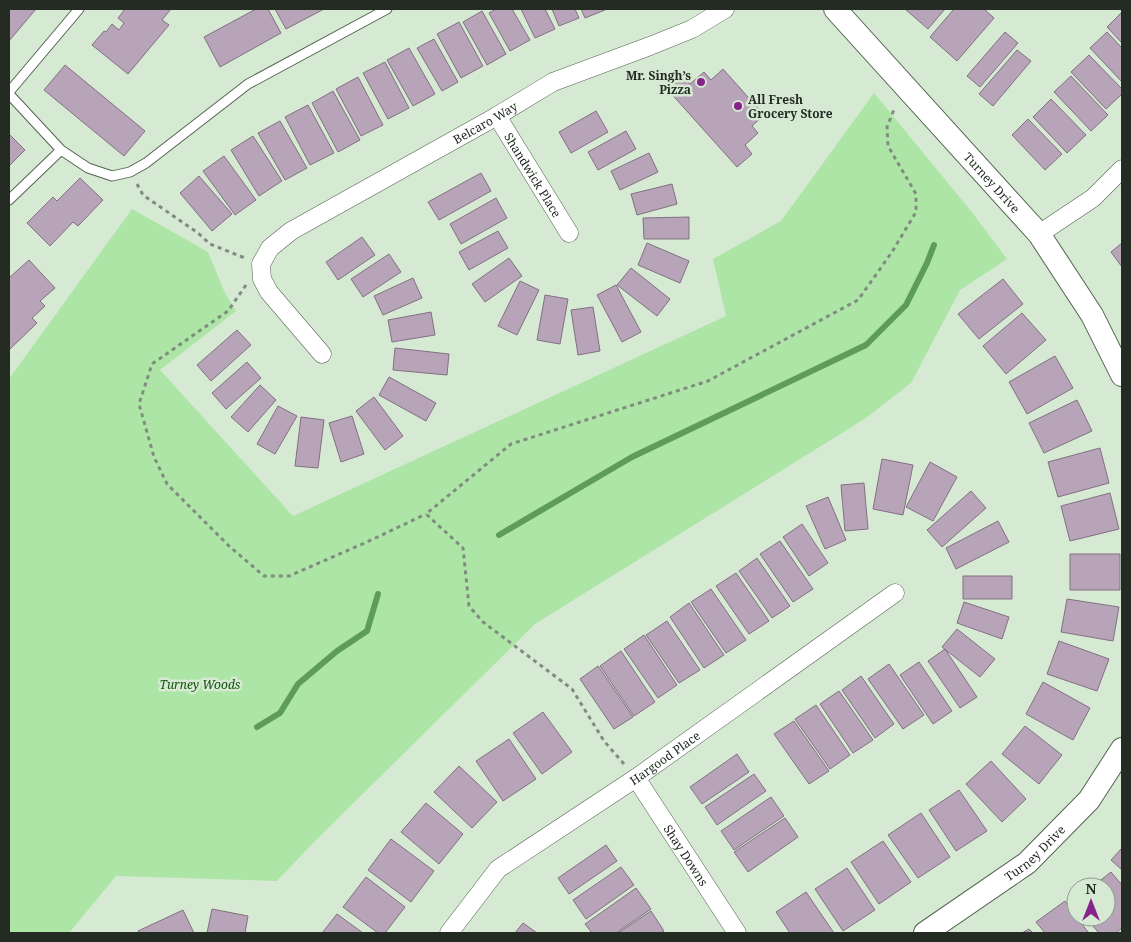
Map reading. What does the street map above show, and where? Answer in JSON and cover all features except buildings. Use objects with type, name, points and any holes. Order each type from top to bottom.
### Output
[{"type":"street","name":"Belcaro Way","points":[[261,264],[270,248],[291,231],[497,116],[553,82],[692,29],[725,9]]},
{"type":"street","name":"Turney Drive","points":[[835,9],[1039,234],[1092,315],[1122,375]]},
{"type":"street","name":"Shandwick Place","points":[[497,116],[569,233]]},
{"type":"street","points":[[1039,234],[1093,198],[1122,169]]},
{"type":"street","points":[[261,264],[262,279],[269,292],[322,354]]},
{"type":"street","name":"Hargood Place","points":[[448,933],[498,869],[636,778],[895,593]]},
{"type":"street","name":"Turney Drive","points":[[925,933],[1027,863],[1089,800],[1122,749]]},
{"type":"street","name":"Shay Downs","points":[[636,778],[737,933]]},
{"type":"lane","points":[[79,9],[9,93],[61,150],[88,168],[112,176],[130,172],[146,163],[248,84],[387,9]]},
{"type":"lane","points":[[9,200],[61,150]]},
{"type":"path","points":[[130,172],[143,195],[198,233],[210,244],[261,264],[228,311],[152,364],[139,404],[154,457],[167,484],[229,546],[264,576],[289,576],[426,514],[511,444],[708,381],[858,300],[892,252],[916,212],[916,194],[888,146],[887,126],[904,85]]},
{"type":"path","points":[[426,514],[463,548],[469,606],[483,622],[572,688],[604,741],[636,778]]},
{"type":"green space","name":"Turney Woods","points":[[874,93],[971,211],[1007,259],[960,290],[911,383],[866,418],[535,624],[314,842],[277,881],[116,876],[69,933],[9,933],[9,379],[132,209],[208,252],[225,293],[236,311],[160,370],[293,516],[726,316],[713,259],[781,221]]},
{"type":"waterway","points":[[499,535],[632,457],[866,345],[906,305],[934,245]]},
{"type":"waterway","points":[[257,727],[280,713],[298,684],[337,651],[367,631],[378,594]]},
{"type":"place","name":"Mr. Singh’s Pizza","points":[[701,82]]},
{"type":"place","name":"All Fresh Grocery Store","points":[[738,106]]}]
